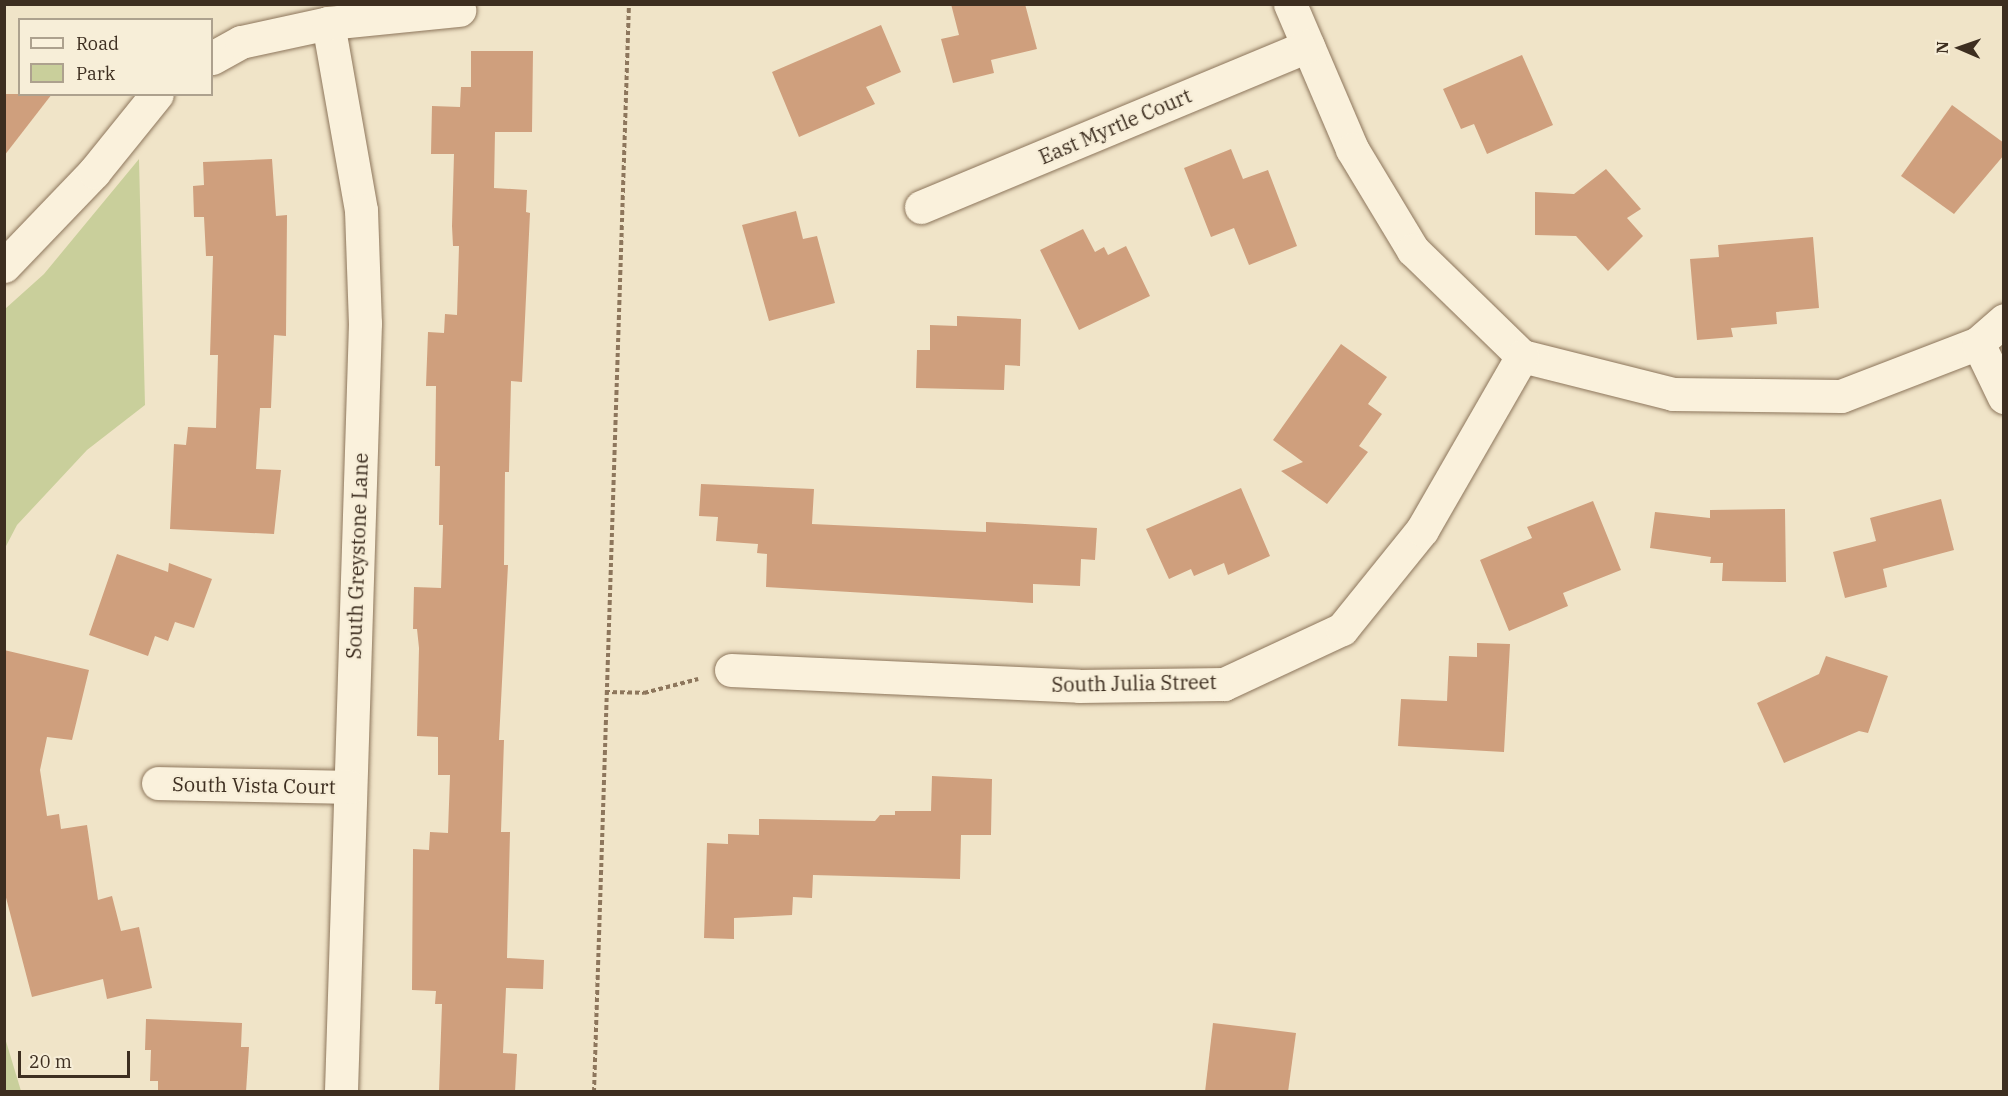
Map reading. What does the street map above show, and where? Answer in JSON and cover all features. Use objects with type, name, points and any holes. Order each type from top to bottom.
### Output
[{"type":"street","points":[[1290,4],[1352,149],[1413,250],[1522,356],[1673,394],[1840,396],[1978,343],[2004,320]]},
{"type":"street","points":[[213,57],[241,42],[328,24],[459,10]]},
{"type":"street","name":"South Greystone Lane","points":[[328,24],[362,210],[365,323],[341,1092]]},
{"type":"street","name":"East Myrtle Court","points":[[921,207],[1308,46]]},
{"type":"street","points":[[4,266],[94,172],[155,96]]},
{"type":"street","points":[[1978,343],[2004,397]]},
{"type":"street","name":"South Julia Street","points":[[731,670],[1079,686],[1224,684],[1342,629],[1422,530],[1522,356]]},
{"type":"street","name":"South Vista Court","points":[[158,783],[350,786]]},
{"type":"path","points":[[594,1092],[605,692],[629,4]]},
{"type":"path","points":[[605,692],[644,693],[731,670]]},
{"type":"green space","points":[[139,159],[145,405],[87,450],[17,525],[5,548],[5,309],[44,274]]},
{"type":"green space","points":[[5,1038],[21,1091],[5,1091]]},
{"type":"building","points":[[951,4],[1025,4],[1037,49],[991,60],[994,73],[953,83],[941,39],[959,35]]},
{"type":"building","points":[[881,25],[901,72],[866,87],[875,104],[799,137],[772,72]]},
{"type":"building","points":[[471,51],[533,51],[532,132],[495,132],[494,188],[527,190],[526,212],[530,213],[522,382],[511,381],[509,472],[505,472],[504,565],[508,565],[499,740],[504,740],[501,832],[510,832],[507,958],[544,960],[543,989],[506,988],[503,1053],[517,1054],[515,1092],[439,1092],[442,1004],[435,1004],[436,991],[412,990],[413,849],[429,850],[430,832],[448,833],[450,775],[438,775],[438,737],[417,736],[419,648],[417,629],[413,629],[414,587],[441,588],[443,525],[439,525],[440,466],[435,466],[436,386],[426,386],[428,332],[444,333],[445,314],[457,315],[459,246],[453,246],[452,226],[454,154],[431,154],[432,106],[460,107],[461,87],[471,87]]},
{"type":"building","points":[[1522,55],[1553,125],[1487,154],[1474,124],[1461,129],[1443,89]]},
{"type":"building","points":[[4,94],[50,96],[4,156]]},
{"type":"building","points":[[1952,105],[2004,143],[2004,155],[1954,214],[1901,176]]},
{"type":"building","points":[[1231,149],[1243,179],[1268,170],[1297,246],[1249,265],[1234,228],[1211,237],[1184,168]]},
{"type":"building","points":[[272,159],[276,216],[287,215],[286,336],[274,335],[271,408],[260,408],[256,469],[281,470],[274,534],[170,529],[174,444],[186,445],[188,427],[216,428],[218,355],[210,355],[213,256],[206,256],[204,217],[194,217],[193,186],[204,185],[203,162]]},
{"type":"building","points":[[1606,169],[1641,209],[1627,218],[1643,236],[1608,271],[1576,236],[1535,235],[1535,192],[1574,194]]},
{"type":"building","points":[[796,211],[803,239],[817,236],[835,303],[769,321],[742,225]]},
{"type":"building","points":[[1083,229],[1095,252],[1104,247],[1108,255],[1126,246],[1150,296],[1079,330],[1040,250]]},
{"type":"building","points":[[1813,237],[1819,308],[1776,312],[1777,324],[1731,328],[1733,337],[1697,340],[1690,259],[1719,257],[1718,245]]},
{"type":"building","points":[[957,316],[1021,319],[1020,366],[1005,365],[1004,390],[916,388],[917,350],[930,350],[930,325],[957,326]]},
{"type":"building","points":[[1341,344],[1387,377],[1368,404],[1382,414],[1359,446],[1368,452],[1327,504],[1281,471],[1303,462],[1273,440]]},
{"type":"building","points":[[701,484],[814,489],[812,524],[986,532],[986,522],[1097,528],[1095,560],[1081,559],[1080,586],[1033,584],[1033,603],[766,587],[767,554],[757,553],[758,544],[716,541],[718,517],[699,516]]},
{"type":"building","points":[[1241,488],[1270,556],[1228,575],[1224,563],[1194,576],[1191,569],[1169,579],[1146,529]]},
{"type":"building","points":[[1941,499],[1954,550],[1883,569],[1887,587],[1845,598],[1833,552],[1876,541],[1870,518]]},
{"type":"building","points":[[1593,501],[1621,570],[1563,593],[1568,606],[1509,631],[1480,560],[1532,538],[1527,527]]},
{"type":"building","points":[[1785,509],[1786,582],[1722,581],[1723,563],[1710,563],[1711,557],[1650,548],[1655,512],[1710,518],[1710,510]]},
{"type":"building","points":[[117,554],[168,572],[169,563],[212,579],[194,628],[175,622],[168,641],[155,636],[148,656],[89,635]]},
{"type":"building","points":[[1477,643],[1510,644],[1504,752],[1398,746],[1401,699],[1447,701],[1449,656],[1477,657]]},
{"type":"building","points":[[4,650],[89,670],[72,740],[47,737],[40,770],[47,816],[59,814],[61,829],[87,825],[98,900],[112,896],[121,931],[139,927],[152,988],[107,999],[103,979],[32,997],[4,890]]},
{"type":"building","points":[[1826,656],[1888,676],[1868,733],[1859,731],[1784,763],[1757,703],[1819,674]]},
{"type":"building","points":[[932,776],[992,779],[991,835],[961,835],[960,879],[813,875],[812,898],[793,897],[792,915],[734,918],[734,939],[704,938],[707,843],[728,844],[728,834],[759,835],[759,819],[875,821],[880,815],[895,815],[895,811],[931,811]]},
{"type":"building","points":[[146,1019],[242,1023],[241,1047],[249,1047],[246,1092],[158,1092],[158,1081],[150,1081],[151,1050],[145,1050]]},
{"type":"building","points":[[1213,1023],[1296,1033],[1288,1092],[1205,1092]]}]
